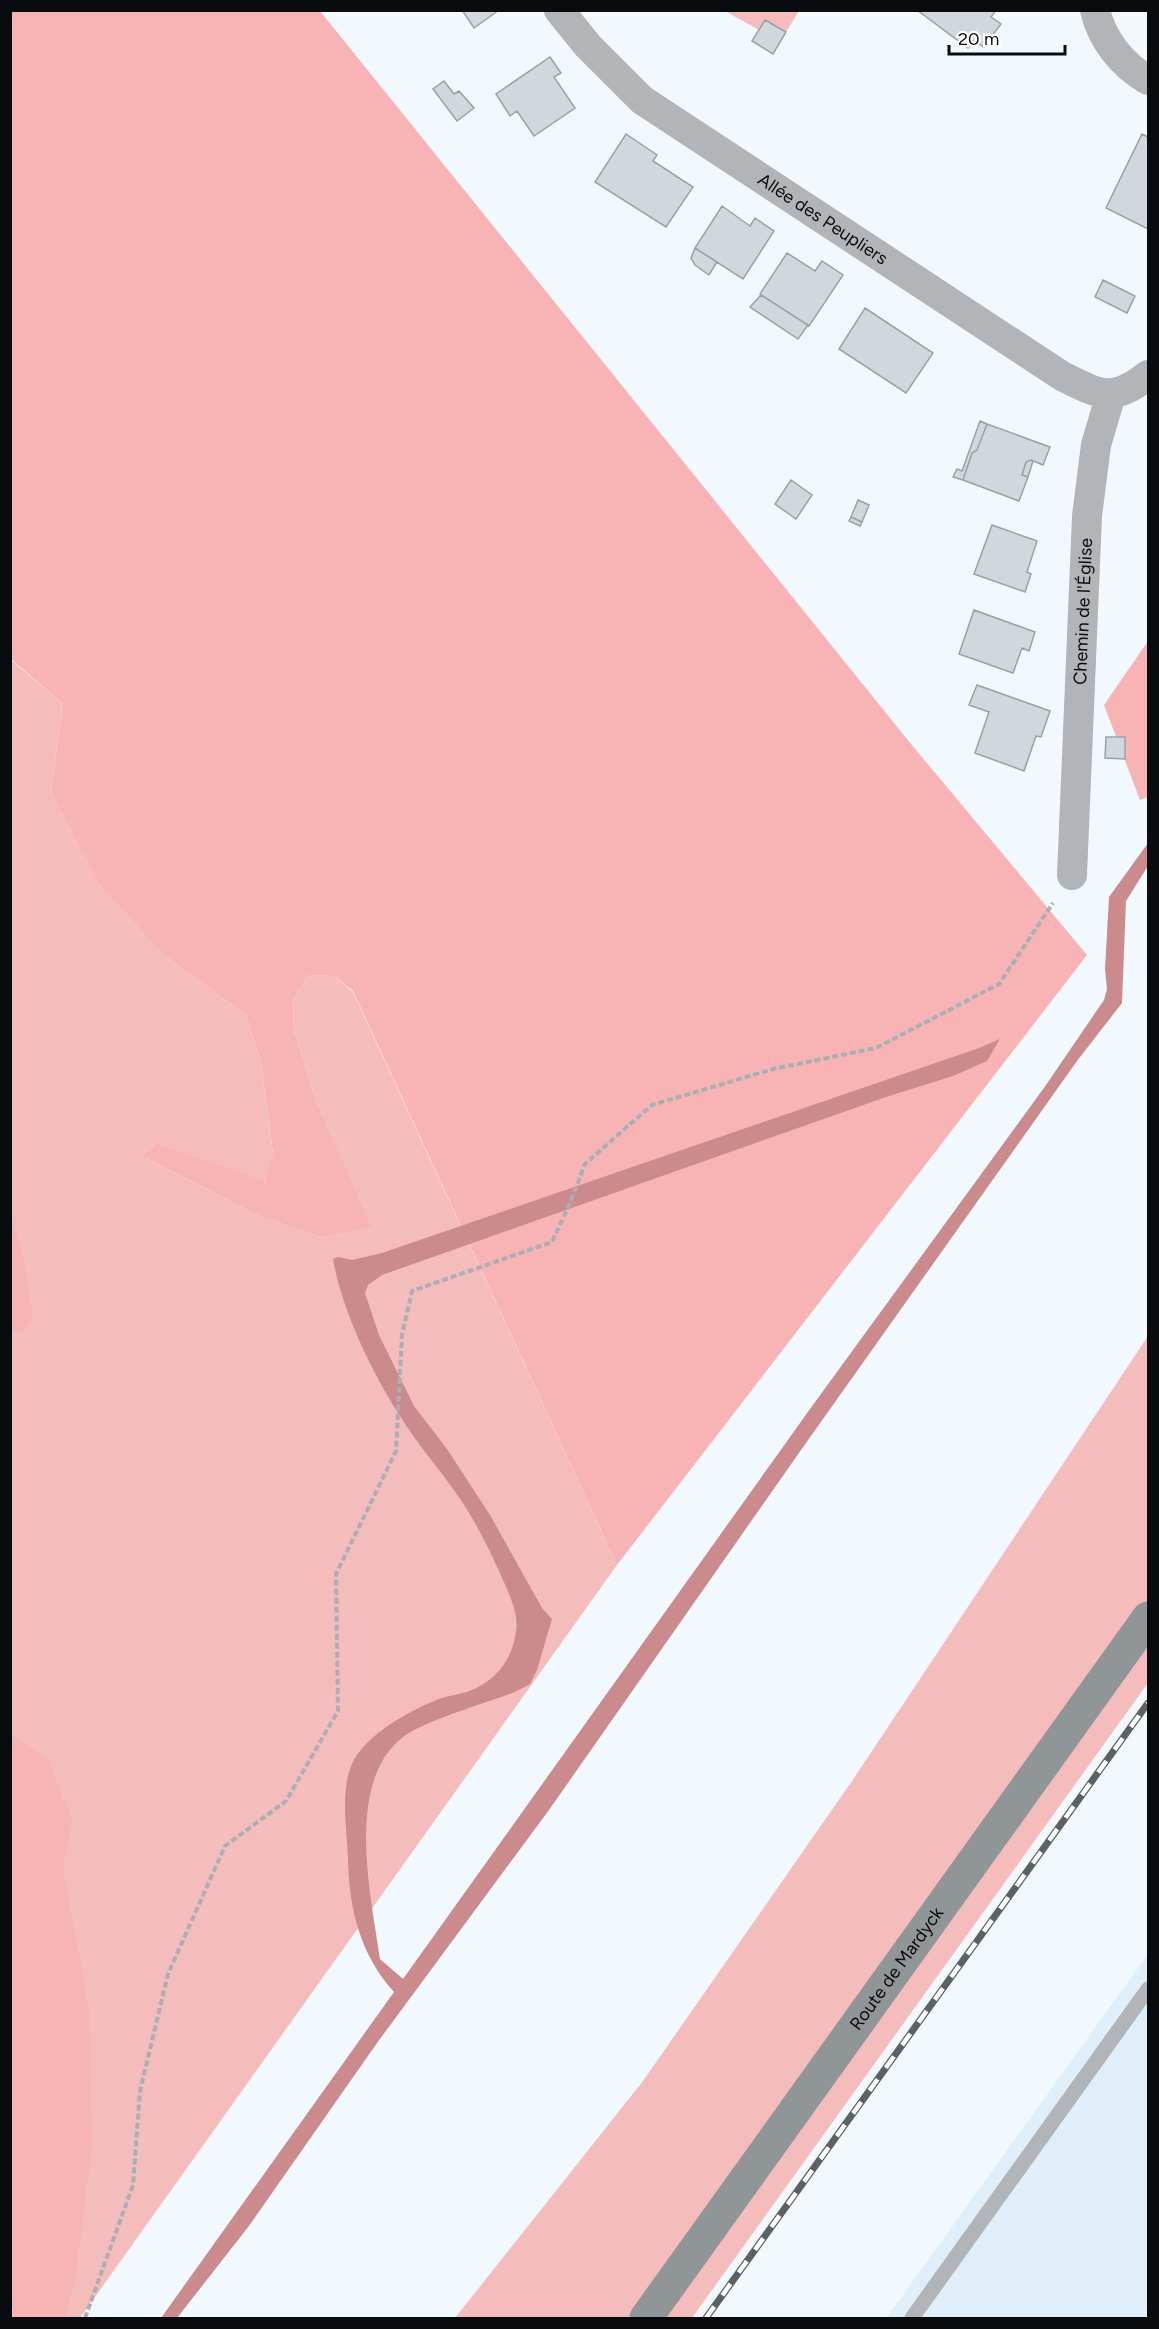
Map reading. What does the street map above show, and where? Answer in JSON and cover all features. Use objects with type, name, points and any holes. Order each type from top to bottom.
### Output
[{"type":"main road","name":"Route de Mardyck","points":[[646,2319],[1149,1618]]},
{"type":"street","name":"Allée des Peupliers","points":[[559,10],[588,46],[642,100],[1062,376],[1088,388],[1111,394]]},
{"type":"street","points":[[1095,10],[1099,25],[1107,40],[1130,67],[1149,80]]},
{"type":"street","points":[[1111,394],[1119,394],[1129,389],[1149,375]]},
{"type":"street","name":"Chemin de l'Église","points":[[1072,875],[1087,516],[1096,445],[1111,394]]},
{"type":"lane","points":[[912,2319],[1149,1989]]},
{"type":"path","points":[[85,2319],[134,2185],[140,2091],[168,1974],[225,1846],[286,1801],[338,1711],[336,1574],[396,1451],[402,1335],[412,1291],[552,1242],[585,1164],[652,1105],[773,1069],[876,1048],[999,984],[1072,875]]},
{"type":"shaded area","points":[[11,11],[320,11],[911,744],[1087,955],[617,1565],[353,991],[334,976],[309,975],[293,998],[294,1031],[316,1100],[372,1228],[321,1237],[259,1216],[142,1156],[156,1143],[264,1181],[273,1153],[261,1063],[246,1015],[165,956],[99,883],[51,790],[63,704],[11,659]]},
{"type":"shaded area","points":[[725,11],[799,11],[786,32],[765,20],[759,30]]},
{"type":"shaded area","points":[[1148,641],[1148,797],[1140,800],[1104,705]]},
{"type":"shaded area","points":[[10,659],[63,704],[51,790],[165,956],[246,1015],[261,1063],[273,1154],[264,1182],[156,1143],[142,1156],[259,1216],[321,1237],[371,1228],[316,1100],[294,1031],[293,998],[309,975],[334,976],[353,992],[617,1565],[80,2318],[10,2318]]},
{"type":"shaded area","points":[[1148,843],[1148,866],[1126,901],[1122,1003],[1077,1061],[549,1810],[377,2043],[249,2226],[177,2318],[161,2318],[394,1992],[373,1962],[354,1913],[349,1878],[345,1811],[346,1786],[352,1764],[368,1742],[392,1723],[420,1707],[477,1688],[494,1676],[511,1652],[517,1626],[511,1599],[482,1535],[456,1493],[405,1423],[368,1358],[350,1318],[333,1259],[338,1257],[352,1260],[382,1253],[1000,1039],[987,1061],[953,1076],[886,1097],[382,1275],[368,1285],[365,1293],[379,1335],[414,1406],[447,1449],[490,1515],[542,1608],[552,1619],[537,1670],[530,1684],[515,1692],[416,1729],[392,1747],[377,1772],[369,1801],[366,1834],[371,1901],[380,1959],[403,1979],[810,1409],[1046,1085],[1104,1000],[1107,989],[1105,969],[1109,897]]},
{"type":"shaded area","points":[[10,1213],[24,1259],[33,1315],[24,1333],[11,1329]]},
{"type":"shaded area","points":[[1148,1336],[1148,1683],[692,2318],[455,2318],[643,2081],[852,1781]]},
{"type":"shaded area","points":[[11,1734],[48,1760],[73,1820],[63,1867],[89,2008],[92,2146],[76,2275],[65,2318],[11,2318]]},
{"type":"shaded area","points":[[1148,1954],[1148,2318],[886,2318],[900,2299]]},
{"type":"building","points":[[462,10],[499,10],[474,28]]},
{"type":"building","points":[[917,10],[996,10],[991,17],[1001,24],[984,47],[974,41],[968,48]]},
{"type":"building","points":[[765,20],[786,32],[773,54],[752,41]]},
{"type":"building","points":[[550,57],[561,73],[554,77],[575,108],[534,136],[517,111],[510,116],[496,94]]},
{"type":"building","points":[[444,81],[454,94],[459,91],[474,108],[457,121],[433,89]]},
{"type":"building","points":[[626,134],[657,155],[653,161],[693,187],[666,227],[595,182]]},
{"type":"building","points":[[1142,134],[1148,137],[1148,229],[1106,208]]},
{"type":"building","points":[[722,206],[750,226],[755,218],[774,231],[743,279],[695,248]]},
{"type":"building","points":[[695,248],[717,262],[709,275],[695,265],[691,258]]},
{"type":"building","points":[[787,253],[815,271],[822,261],[843,275],[809,326],[760,294]]},
{"type":"building","points":[[1103,280],[1135,296],[1127,313],[1095,297]]},
{"type":"building","points":[[761,295],[808,325],[798,339],[750,307]]},
{"type":"building","points":[[865,308],[933,353],[906,393],[839,349]]},
{"type":"building","points":[[980,421],[987,424],[977,450],[972,453],[963,480],[953,477],[957,469],[962,471]]},
{"type":"building","points":[[987,424],[1050,447],[1043,465],[1031,460],[1026,462],[1022,475],[1028,477],[1019,501],[963,480],[972,453],[977,450]]},
{"type":"building","points":[[1033,461],[1028,477],[1022,475],[1026,462]]},
{"type":"building","points":[[791,480],[812,495],[796,519],[775,504]]},
{"type":"building","points":[[858,500],[869,505],[862,522],[851,517]]},
{"type":"building","points":[[851,517],[862,522],[860,526],[849,521]]},
{"type":"building","points":[[992,525],[1037,541],[1027,572],[1031,574],[1025,592],[974,574]]},
{"type":"building","points":[[974,610],[1035,632],[1029,651],[1022,648],[1013,673],[959,654]]},
{"type":"building","points":[[977,685],[1050,711],[1041,737],[1036,736],[1024,771],[975,753],[989,712],[969,705]]},
{"type":"building","points":[[1106,737],[1125,737],[1125,759],[1105,758]]},
{"type":"railway","points":[[706,2318],[1148,1703]]}]
